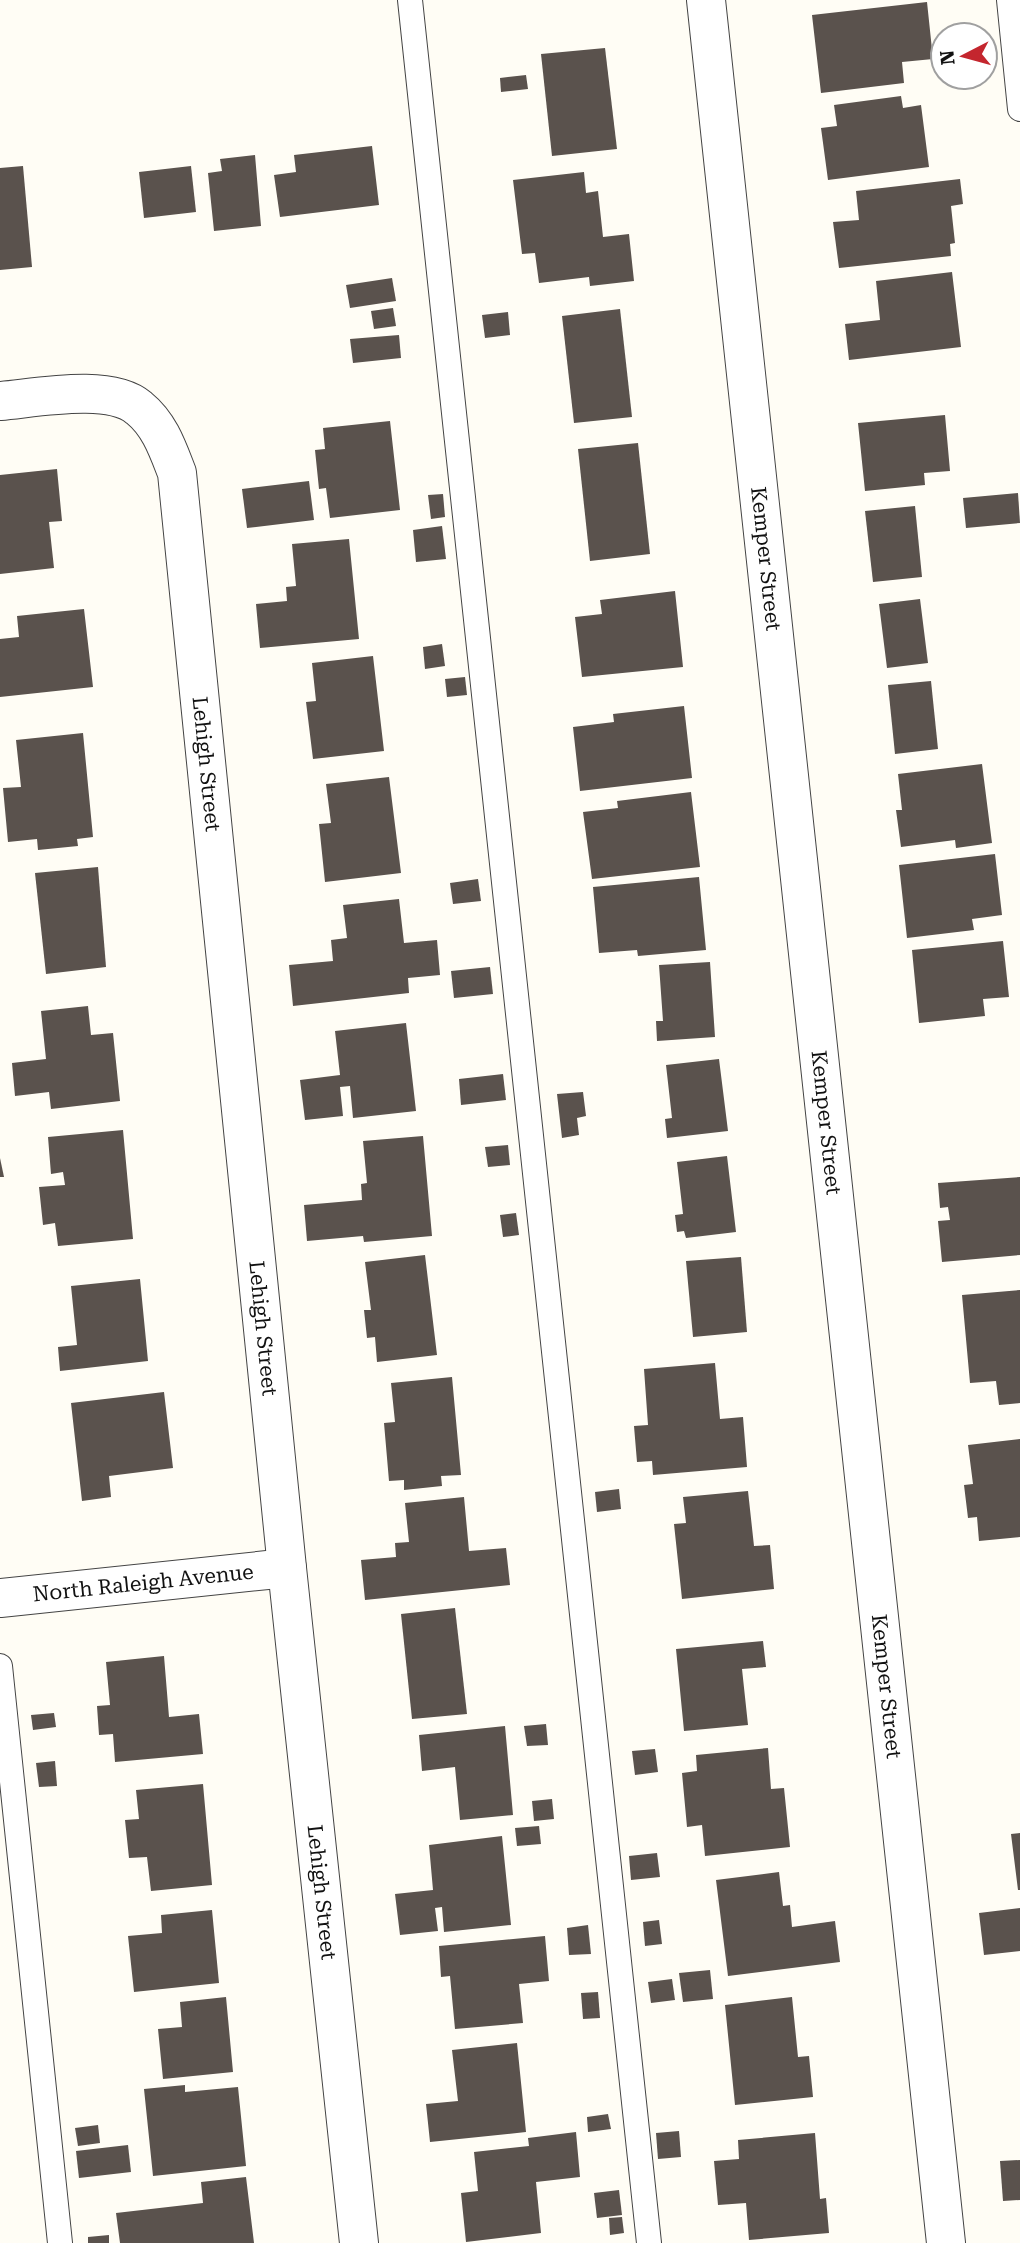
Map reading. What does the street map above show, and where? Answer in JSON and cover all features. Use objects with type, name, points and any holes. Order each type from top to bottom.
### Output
[{"type":"street","name":"Kemper Street","points":[[706,0],[946,2243]]},
{"type":"street","name":"Lehigh Street","points":[[0,401],[72,394],[112,396],[137,405],[150,418],[164,440],[177,473],[287,1568],[359,2243]]},
{"type":"street","name":"North Raleigh Avenue","points":[[0,1598],[287,1568]]},
{"type":"lane","points":[[410,0],[649,2243]]},
{"type":"lane","points":[[1009,0],[1020,108]]},
{"type":"lane","points":[[0,1666],[60,2243]]},
{"type":"building","points":[[927,2],[929,59],[902,62],[904,83],[821,93],[812,15]]},
{"type":"building","points":[[605,48],[617,149],[552,156],[541,54]]},
{"type":"building","points":[[526,75],[528,89],[501,92],[500,78]]},
{"type":"building","points":[[901,96],[903,108],[921,105],[929,167],[828,180],[821,128],[837,126],[834,105]]},
{"type":"building","points":[[372,146],[379,205],[280,217],[274,175],[296,172],[294,155]]},
{"type":"building","points":[[255,155],[261,226],[214,231],[208,173],[222,171],[220,159]]},
{"type":"building","points":[[23,166],[32,267],[0,270],[0,168]]},
{"type":"building","points":[[191,166],[196,212],[144,218],[139,172]]},
{"type":"building","points":[[584,172],[586,193],[598,191],[603,237],[629,234],[634,281],[590,286],[589,277],[539,283],[535,253],[522,254],[513,180]]},
{"type":"building","points":[[960,179],[963,204],[951,206],[955,243],[950,244],[951,256],[839,268],[833,222],[859,220],[856,191]]},
{"type":"building","points":[[952,272],[961,347],[849,360],[845,324],[880,320],[876,281]]},
{"type":"building","points":[[392,278],[396,301],[350,308],[346,285]]},
{"type":"building","points":[[393,308],[396,326],[374,329],[371,311]]},
{"type":"building","points":[[620,309],[632,417],[574,423],[562,316]]},
{"type":"building","points":[[508,312],[510,335],[485,338],[482,315]]},
{"type":"building","points":[[399,335],[401,358],[353,363],[350,339]]},
{"type":"building","points":[[945,415],[950,471],[924,473],[925,485],[865,491],[858,423]]},
{"type":"building","points":[[390,421],[400,510],[330,518],[326,488],[319,489],[315,450],[325,449],[323,428]]},
{"type":"building","points":[[638,443],[650,554],[590,561],[578,449]]},
{"type":"building","points":[[57,469],[62,521],[49,522],[54,568],[0,574],[0,475]]},
{"type":"building","points":[[309,481],[314,520],[247,528],[242,489]]},
{"type":"building","points":[[1018,493],[1020,523],[966,528],[963,498]]},
{"type":"building","points":[[443,494],[445,517],[431,519],[428,495]]},
{"type":"building","points":[[915,506],[922,577],[873,582],[865,511]]},
{"type":"building","points":[[442,526],[446,559],[416,562],[413,530]]},
{"type":"building","points":[[349,539],[359,639],[260,648],[256,604],[287,601],[286,587],[296,586],[292,544]]},
{"type":"building","points":[[675,591],[683,667],[582,677],[575,617],[602,614],[600,600]]},
{"type":"building","points":[[920,599],[928,663],[887,668],[879,604]]},
{"type":"building","points":[[84,609],[93,687],[0,697],[0,639],[19,637],[17,616]]},
{"type":"building","points":[[442,644],[445,666],[425,669],[423,647]]},
{"type":"building","points":[[373,656],[384,751],[313,759],[306,702],[316,701],[312,663]]},
{"type":"building","points":[[465,677],[467,695],[447,697],[445,679]]},
{"type":"building","points":[[931,681],[938,749],[895,754],[888,685]]},
{"type":"building","points":[[684,706],[692,778],[580,791],[573,727],[614,722],[613,714]]},
{"type":"building","points":[[83,733],[93,837],[77,839],[78,846],[38,850],[37,839],[8,842],[3,788],[21,787],[16,740]]},
{"type":"building","points":[[982,764],[992,843],[956,848],[955,840],[901,847],[896,810],[902,810],[898,774]]},
{"type":"building","points":[[389,777],[401,873],[325,882],[319,824],[331,823],[326,784]]},
{"type":"building","points":[[691,792],[700,867],[592,879],[583,812],[618,808],[617,801]]},
{"type":"building","points":[[995,854],[1002,915],[972,919],[974,930],[907,938],[899,865]]},
{"type":"building","points":[[98,867],[106,967],[46,974],[35,873]]},
{"type":"building","points":[[699,877],[706,950],[638,956],[637,950],[599,953],[593,887]]},
{"type":"building","points":[[478,879],[481,901],[453,904],[450,883]]},
{"type":"building","points":[[399,899],[404,943],[437,940],[440,975],[408,978],[409,993],[293,1006],[289,965],[333,961],[331,940],[347,938],[343,905]]},
{"type":"building","points":[[1003,941],[1009,997],[983,999],[985,1016],[919,1023],[912,950]]},
{"type":"building","points":[[710,962],[715,1037],[657,1041],[656,1021],[663,1021],[659,965]]},
{"type":"building","points":[[490,967],[493,994],[454,998],[451,971]]},
{"type":"building","points":[[88,1006],[91,1035],[113,1033],[120,1101],[51,1109],[49,1092],[15,1096],[12,1063],[46,1059],[41,1011]]},
{"type":"building","points":[[406,1023],[416,1111],[353,1118],[350,1086],[340,1087],[343,1116],[305,1120],[300,1080],[340,1075],[335,1031]]},
{"type":"building","points":[[719,1059],[728,1131],[667,1138],[665,1119],[672,1118],[666,1065]]},
{"type":"building","points":[[503,1074],[506,1100],[461,1105],[459,1079]]},
{"type":"building","points":[[583,1092],[586,1116],[577,1118],[579,1135],[562,1138],[557,1094]]},
{"type":"building","points":[[123,1130],[133,1239],[58,1246],[55,1223],[43,1225],[39,1187],[65,1185],[63,1172],[51,1174],[48,1137]]},
{"type":"building","points":[[423,1136],[432,1236],[364,1242],[363,1236],[307,1241],[304,1205],[362,1200],[361,1184],[367,1183],[363,1141]]},
{"type":"building","points":[[508,1145],[510,1165],[488,1167],[485,1147]]},
{"type":"building","points":[[727,1156],[736,1232],[686,1238],[684,1231],[677,1232],[675,1215],[683,1214],[677,1162]]},
{"type":"building","points":[[0,1158],[4,1177],[0,1177]]},
{"type":"building","points":[[1020,1177],[1020,1255],[942,1262],[938,1221],[950,1220],[948,1207],[940,1208],[938,1183]]},
{"type":"building","points":[[516,1213],[519,1235],[503,1237],[500,1215]]},
{"type":"building","points":[[425,1255],[437,1355],[377,1362],[375,1337],[367,1338],[364,1310],[371,1310],[365,1262]]},
{"type":"building","points":[[741,1257],[747,1332],[693,1337],[686,1261]]},
{"type":"building","points":[[140,1279],[148,1361],[60,1371],[58,1347],[77,1345],[71,1286]]},
{"type":"building","points":[[1020,1290],[1020,1403],[999,1405],[996,1381],[970,1383],[962,1295]]},
{"type":"building","points":[[715,1363],[720,1419],[743,1417],[747,1467],[653,1475],[652,1461],[637,1462],[634,1426],[648,1425],[644,1369]]},
{"type":"building","points":[[452,1377],[461,1475],[441,1476],[442,1486],[404,1490],[404,1480],[389,1481],[384,1423],[395,1422],[391,1383]]},
{"type":"building","points":[[164,1392],[173,1468],[109,1476],[111,1497],[82,1501],[71,1403]]},
{"type":"building","points":[[1020,1439],[1020,1537],[979,1541],[977,1517],[968,1518],[964,1485],[973,1484],[968,1445]]},
{"type":"building","points":[[619,1489],[621,1509],[597,1512],[595,1492]]},
{"type":"building","points":[[748,1491],[754,1546],[770,1545],[774,1589],[682,1599],[674,1524],[686,1523],[683,1497]]},
{"type":"building","points":[[464,1497],[469,1551],[506,1548],[510,1585],[365,1600],[361,1560],[396,1557],[395,1543],[409,1542],[405,1503]]},
{"type":"building","points":[[455,1608],[467,1714],[412,1719],[401,1614]]},
{"type":"building","points":[[763,1641],[766,1667],[742,1669],[748,1725],[684,1731],[676,1649]]},
{"type":"building","points":[[164,1656],[169,1717],[199,1714],[203,1754],[115,1762],[113,1734],[99,1735],[97,1706],[110,1705],[106,1662]]},
{"type":"building","points":[[54,1713],[56,1727],[33,1730],[31,1715]]},
{"type":"building","points":[[546,1724],[548,1745],[527,1746],[524,1726]]},
{"type":"building","points":[[505,1726],[513,1815],[460,1820],[455,1767],[422,1771],[419,1735]]},
{"type":"building","points":[[768,1748],[771,1789],[784,1788],[790,1847],[705,1856],[702,1825],[687,1827],[682,1773],[697,1771],[696,1755]]},
{"type":"building","points":[[655,1749],[658,1772],[635,1775],[632,1751]]},
{"type":"building","points":[[55,1761],[57,1786],[39,1787],[36,1763]]},
{"type":"building","points":[[203,1784],[212,1885],[151,1891],[147,1857],[129,1858],[125,1820],[139,1819],[136,1790]]},
{"type":"building","points":[[552,1799],[554,1819],[534,1821],[532,1801]]},
{"type":"building","points":[[539,1826],[541,1844],[517,1846],[515,1828]]},
{"type":"building","points":[[1020,1833],[1020,1890],[1018,1890],[1011,1834]]},
{"type":"building","points":[[502,1836],[511,1925],[444,1932],[442,1907],[435,1908],[438,1931],[400,1935],[395,1894],[433,1890],[429,1845]]},
{"type":"building","points":[[657,1853],[660,1877],[631,1880],[629,1856]]},
{"type":"building","points":[[779,1872],[783,1906],[790,1905],[792,1927],[835,1921],[840,1962],[728,1976],[716,1880]]},
{"type":"building","points":[[1020,1908],[1020,1951],[984,1955],[979,1913]]},
{"type":"building","points":[[212,1910],[219,1983],[134,1992],[128,1936],[162,1933],[161,1915]]},
{"type":"building","points":[[659,1920],[662,1944],[645,1946],[643,1922]]},
{"type":"building","points":[[588,1925],[591,1954],[569,1955],[567,1928]]},
{"type":"building","points":[[545,1936],[549,1981],[519,1984],[523,2023],[455,2029],[450,1976],[441,1977],[439,1946]]},
{"type":"building","points":[[710,1970],[713,1999],[683,2002],[679,1973]]},
{"type":"building","points":[[672,1979],[675,2000],[651,2003],[648,1982]]},
{"type":"building","points":[[598,1992],[600,2018],[583,2019],[581,1993]]},
{"type":"building","points":[[226,1997],[233,2072],[163,2079],[158,2029],[182,2027],[180,2002]]},
{"type":"building","points":[[792,1997],[798,2057],[809,2056],[813,2097],[735,2105],[725,2005]]},
{"type":"building","points":[[517,2043],[526,2132],[430,2142],[426,2104],[458,2101],[452,2050]]},
{"type":"building","points":[[185,2085],[185,2092],[238,2087],[246,2166],[153,2176],[144,2089]]},
{"type":"building","points":[[608,2114],[611,2129],[588,2132],[587,2117]]},
{"type":"building","points":[[98,2125],[100,2143],[78,2146],[75,2128]]},
{"type":"building","points":[[679,2131],[681,2157],[658,2159],[656,2133]]},
{"type":"building","points":[[576,2132],[580,2177],[536,2182],[541,2233],[466,2242],[461,2193],[478,2191],[474,2152],[529,2146],[528,2138]]},
{"type":"building","points":[[815,2133],[820,2199],[826,2198],[829,2233],[749,2240],[746,2203],[718,2205],[714,2161],[739,2159],[738,2140]]},
{"type":"building","points":[[128,2145],[131,2172],[79,2178],[76,2151]]},
{"type":"building","points":[[1020,2160],[1020,2200],[1003,2201],[1000,2161]]},
{"type":"building","points":[[246,2177],[254,2243],[120,2243],[116,2213],[203,2203],[201,2182]]},
{"type":"building","points":[[619,2190],[622,2215],[597,2218],[594,2193]]},
{"type":"building","points":[[622,2217],[624,2233],[610,2235],[609,2218]]},
{"type":"building","points":[[109,2235],[109,2243],[88,2243],[88,2237]]}]
